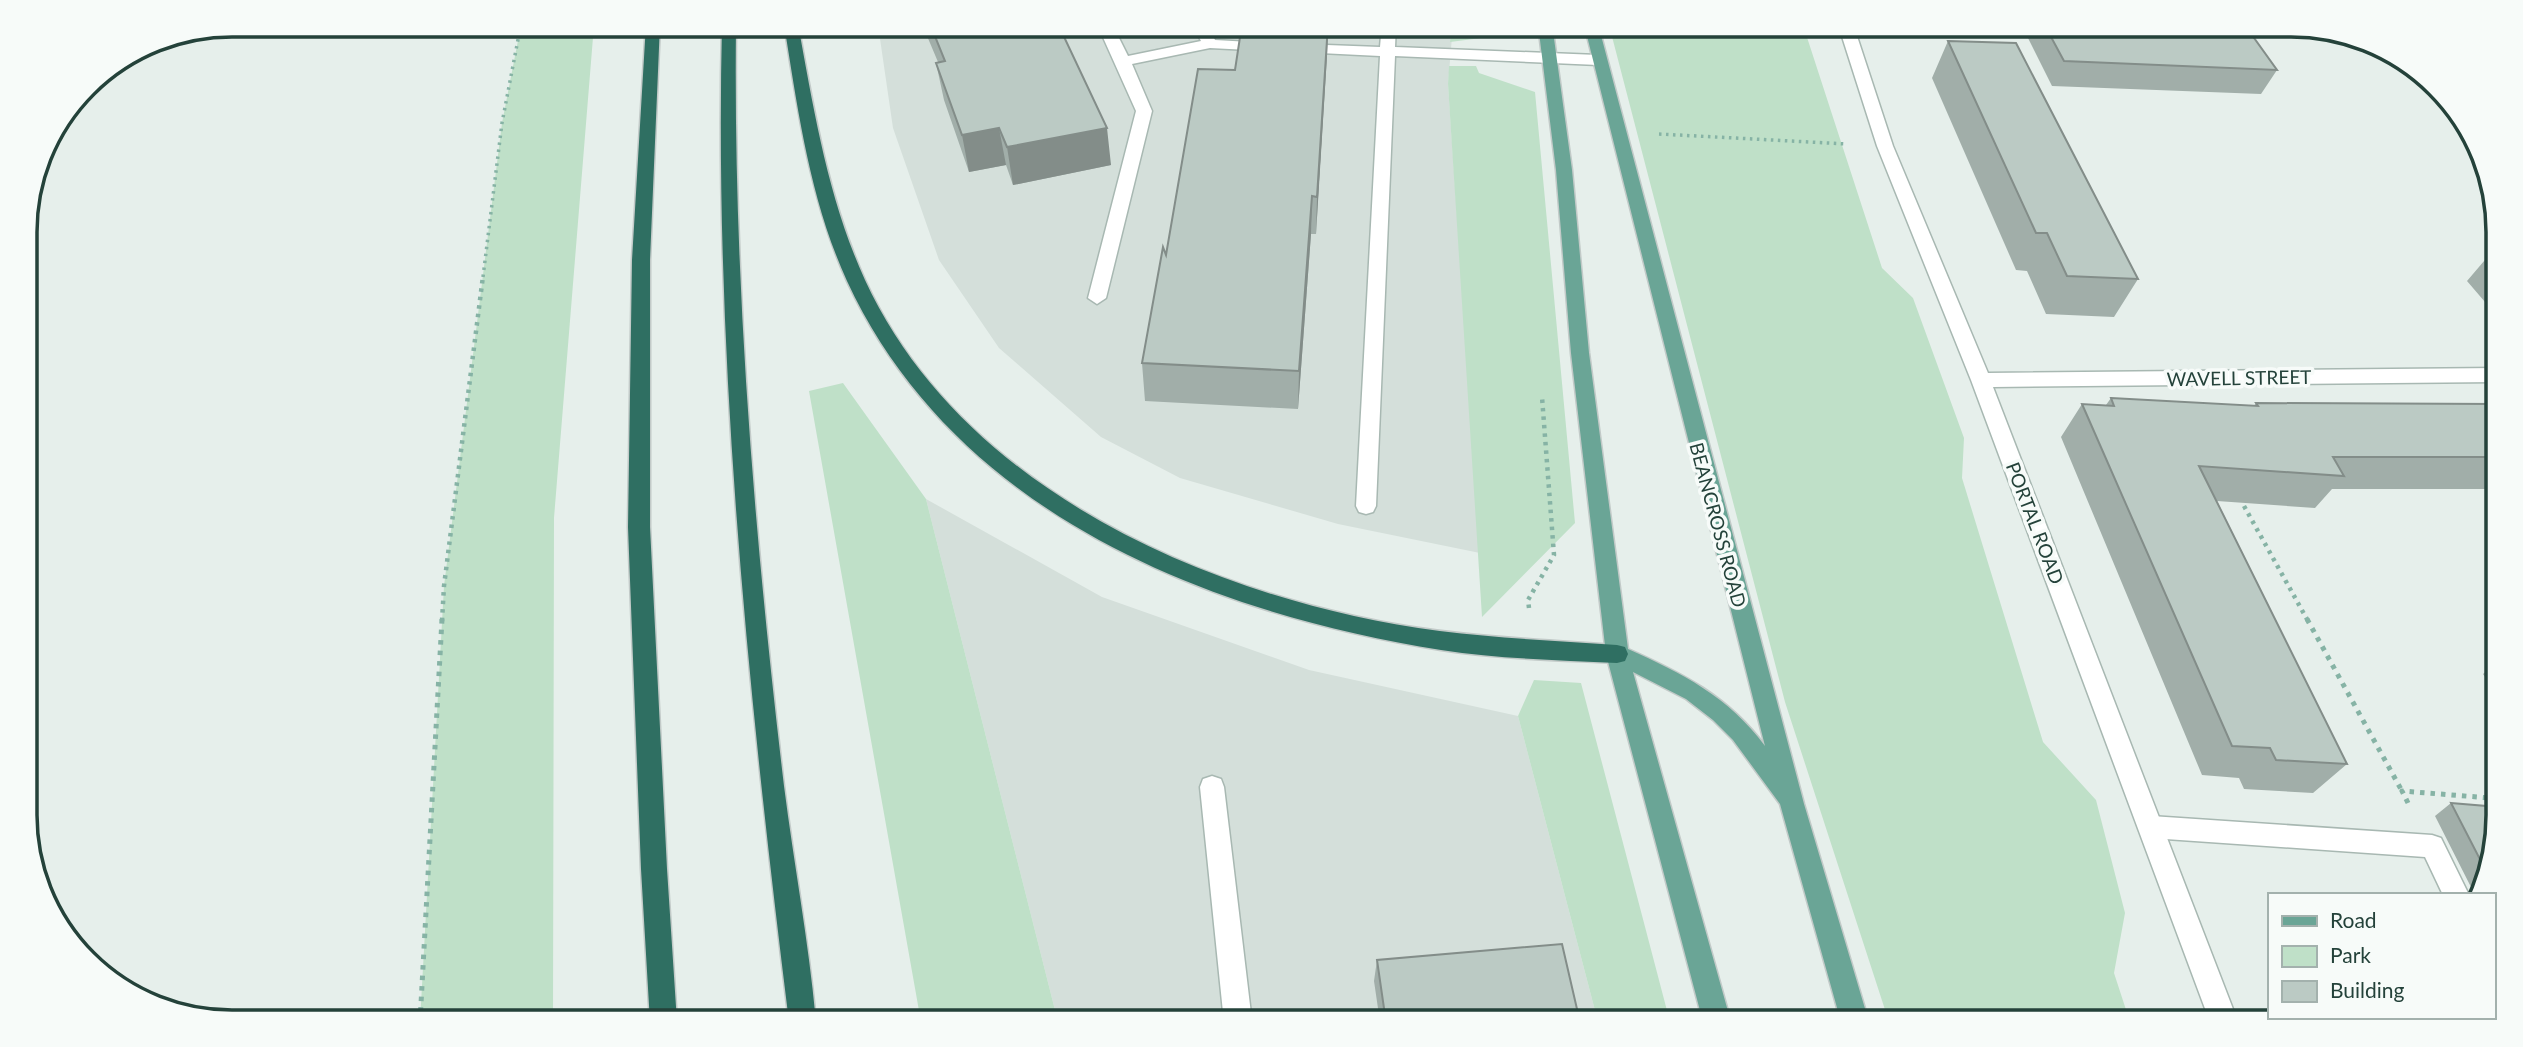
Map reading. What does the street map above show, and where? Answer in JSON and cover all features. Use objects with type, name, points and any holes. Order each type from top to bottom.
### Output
[{"type":"highway","points":[[652,37],[643,185],[639,527],[654,869],[663,1010]]},
{"type":"highway","points":[[729,37],[727,136],[743,471],[772,785],[801,1010]]},
{"type":"highway","points":[[793,37],[810,138],[821,184],[847,259],[867,303],[889,340],[931,398],[986,453],[1018,479],[1071,516],[1123,546],[1228,589],[1291,609],[1349,624],[1443,641],[1617,654]]},
{"type":"main road","points":[[1547,37],[1564,170],[1580,353],[1617,654],[1714,1010]]},
{"type":"main road","name":"BEANCROSS ROAD","points":[[1594,37],[1792,804],[1852,1010]]},
{"type":"main road","points":[[1617,654],[1673,679],[1706,699],[1734,725],[1792,804]]},
{"type":"street","points":[[1097,298],[1144,111],[1111,37]]},
{"type":"street","points":[[1206,37],[1210,44]]},
{"type":"street","points":[[1366,506],[1388,37]]},
{"type":"street","name":"PORTAL ROAD","points":[[1849,37],[1885,146],[1981,380],[2220,1010]]},
{"type":"street","points":[[1124,61],[1210,44],[1598,60]]},
{"type":"street","name":"WAVELL STREET","points":[[1981,380],[2486,375]]},
{"type":"street","points":[[1212,787],[1237,1010]]},
{"type":"street","points":[[2151,827],[2432,846],[2455,893]]},
{"type":"path","points":[[421,1010],[444,586],[502,123],[519,37]]},
{"type":"path","points":[[1616,132],[1885,146]]},
{"type":"path","points":[[2244,506],[2402,791]]},
{"type":"shaded area","points":[[880,37],[1452,37],[1448,84],[1480,553],[1338,524],[1180,478],[1101,437],[999,348],[939,260],[893,128]]},
{"type":"shaded area","points":[[926,499],[1102,597],[1309,670],[1518,716],[1595,1010],[1055,1010]]},
{"type":"green space","points":[[519,37],[593,37],[554,518],[553,1010],[421,1010],[444,586],[502,123]]},
{"type":"green space","points":[[1451,37],[1489,37],[1450,42]]},
{"type":"green space","points":[[1612,37],[1807,37],[1882,268],[1913,298],[1964,438],[1962,478],[2043,742],[2096,800],[2125,913],[2114,973],[2126,1010],[1885,1010],[1785,702]]},
{"type":"green space","points":[[1449,66],[1476,66],[1479,73],[1535,92],[1575,523],[1482,617],[1448,84]]},
{"type":"green space","points":[[843,383],[926,499],[1055,1010],[919,1010],[809,391]]},
{"type":"green space","points":[[1534,680],[1581,683],[1667,1010],[1595,1010],[1518,716]]},
{"type":"building","points":[[935,37],[1064,37],[1107,128],[1007,147],[999,128],[962,135],[936,63],[945,61]]},
{"type":"building","points":[[1240,37],[1327,37],[1317,197],[1312,196],[1299,371],[1142,363],[1163,247],[1166,255],[1198,69],[1235,70]]},
{"type":"building","points":[[2051,37],[2253,37],[2277,70],[2064,61]]},
{"type":"building","points":[[1948,41],[2016,43],[2138,279],[2067,276],[2047,233],[2036,233]]},
{"type":"building","points":[[2111,398],[2258,406],[2256,403],[2486,404],[2486,457],[2333,457],[2344,476],[2199,466],[2347,764],[2276,760],[2270,748],[2232,746],[2082,404],[2114,406]]},
{"type":"building","points":[[2451,803],[2486,806],[2485,841],[2481,861]]},
{"type":"building","points":[[1562,944],[1577,1010],[1384,1010],[1377,960]]}]
